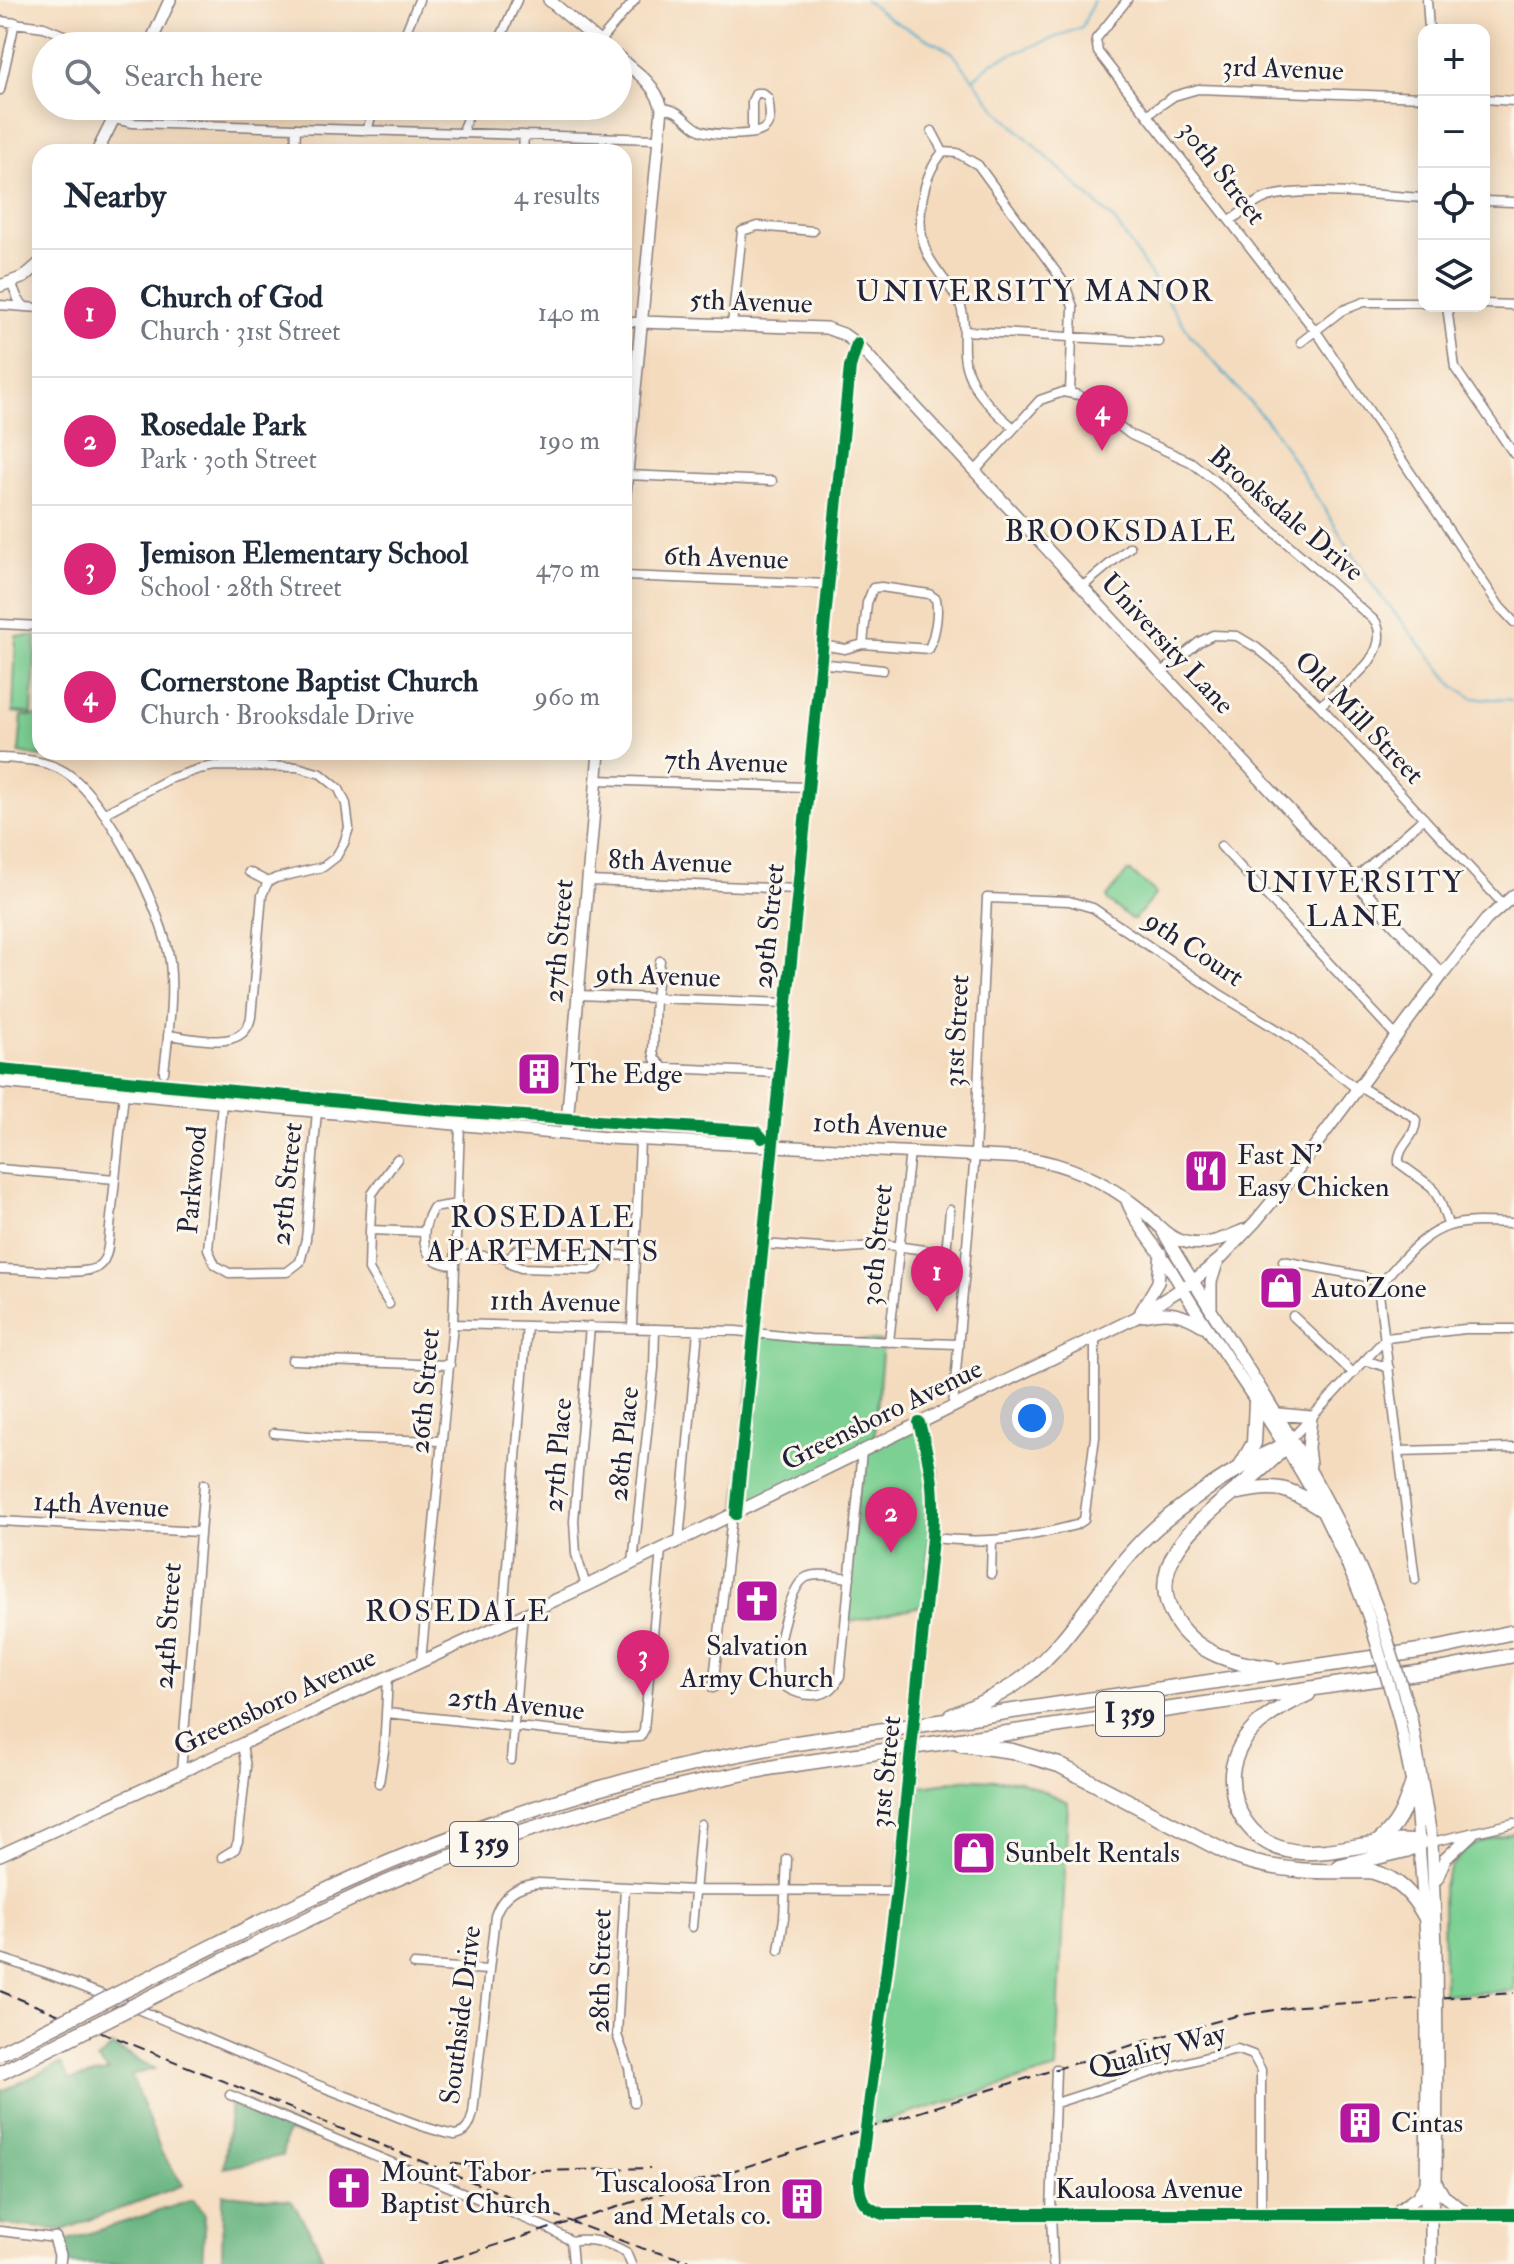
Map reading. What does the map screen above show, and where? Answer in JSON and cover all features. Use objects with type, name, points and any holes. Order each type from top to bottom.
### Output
[{"type":"highway","points":[[1237,1470],[1254,1443],[1256,1402]]},
{"type":"highway","points":[[937,1722],[984,1702],[1026,1676],[1052,1651],[1138,1545],[1237,1470],[1288,1442]]},
{"type":"highway","points":[[1288,1442],[1271,1462],[1195,1526],[1174,1552],[1167,1575],[1168,1600],[1182,1630],[1207,1651],[1254,1666],[1291,1670]]},
{"type":"highway","points":[[1235,1493],[1264,1486],[1281,1487],[1321,1509]]},
{"type":"highway","name":"I 359","points":[[0,2053],[374,1869],[549,1804],[649,1775],[741,1753],[1439,1648],[1514,1632]]},
{"type":"highway","name":"I 359","points":[[0,2073],[384,1884],[537,1826],[695,1783],[775,1767],[1323,1687],[1514,1655]]},
{"type":"highway","points":[[1323,1687],[1287,1704],[1247,1734],[1234,1764],[1234,1797],[1239,1813],[1248,1826],[1274,1847],[1298,1853],[1405,1840],[1426,1843]]},
{"type":"highway","points":[[937,1742],[1036,1756],[1081,1775],[1233,1856],[1279,1870],[1371,1871],[1394,1879],[1409,1892],[1426,1918]]},
{"type":"highway","points":[[1374,1845],[1402,1817],[1413,1782]]},
{"type":"highway","points":[[1323,1869],[1426,1843]]},
{"type":"main road","points":[[155,32],[170,0]]},
{"type":"main road","points":[[549,0],[588,32]]},
{"type":"main road","points":[[632,68],[644,77],[662,108],[632,409]]},
{"type":"main road","points":[[101,144],[113,120]]},
{"type":"main road","points":[[6,284],[32,270]]},
{"type":"main road","name":"5th Avenue","points":[[640,322],[826,328],[843,334],[857,344]]},
{"type":"main road","name":"University Lane","points":[[857,344],[1442,975]]},
{"type":"main road","name":"27th Street","points":[[566,1134],[598,760]]},
{"type":"main road","name":"Greensboro Avenue","points":[[0,1855],[586,1586],[1135,1318],[1187,1285],[1220,1259],[1249,1229],[1289,1181],[1442,975],[1514,895]]},
{"type":"main road","name":"10th Avenue","points":[[0,1082],[640,1140],[1026,1158],[1058,1164],[1095,1179],[1139,1208],[1163,1232]]},
{"type":"main road","points":[[1127,1201],[1132,1215],[1211,1313],[1279,1414],[1288,1442],[1374,1616]]},
{"type":"main road","points":[[1163,1232],[1181,1241],[1204,1243],[1249,1229]]},
{"type":"main road","points":[[1163,1232],[1207,1328],[1256,1402],[1311,1470],[1337,1516],[1374,1616],[1422,1769],[1426,1918],[1432,1949]]},
{"type":"main road","points":[[1135,1318],[1158,1282],[1161,1253]]},
{"type":"main road","points":[[1211,1313],[1211,1282],[1220,1259]]},
{"type":"main road","points":[[1135,1318],[1163,1311],[1186,1315],[1207,1328]]},
{"type":"main road","points":[[1279,1414],[1311,1417],[1308,1448],[1311,1470]]},
{"type":"main road","name":"31st Street","points":[[865,2127],[897,1891],[932,1538],[932,1470],[919,1423]]},
{"type":"main road","points":[[1405,1718],[1413,1782],[1434,1887],[1431,2264]]},
{"type":"main road","points":[[1434,1887],[1445,1859],[1472,1834]]},
{"type":"main road","name":"Kauloosa Avenue","points":[[865,2127],[859,2191],[868,2208],[883,2214],[1514,2214]]},
{"type":"main road","points":[[1395,2213],[1431,2183]]},
{"type":"main road","points":[[1431,2183],[1467,2214]]},
{"type":"main road","points":[[55,2238],[59,2264]]},
{"type":"street","points":[[406,32],[419,0]]},
{"type":"street","points":[[503,32],[517,0]]},
{"type":"street","points":[[611,32],[635,0]]},
{"type":"street","name":"30th Street","points":[[1127,0],[1106,24],[1095,44],[1098,52],[1315,329],[1500,607],[1514,622]]},
{"type":"street","points":[[1427,0],[1429,24]]},
{"type":"street","points":[[0,21],[44,27],[56,32]]},
{"type":"street","points":[[0,90],[15,22]]},
{"type":"street","name":"3rd Avenue","points":[[1148,114],[1174,96],[1198,89],[1418,97]]},
{"type":"street","points":[[662,108],[677,111],[697,129],[706,132],[752,133],[764,129],[769,122],[768,98],[762,93],[756,93],[752,98],[752,133]]},
{"type":"street","points":[[1490,99],[1514,101]]},
{"type":"street","points":[[119,120],[133,123],[657,139]]},
{"type":"street","points":[[367,131],[370,120]]},
{"type":"street","points":[[465,133],[466,120]]},
{"type":"street","points":[[295,144],[296,128]]},
{"type":"street","points":[[932,131],[943,152]]},
{"type":"street","points":[[523,144],[524,135]]},
{"type":"street","points":[[943,152],[957,153],[972,160],[1069,291],[1073,307],[1070,392],[1040,400],[976,470]]},
{"type":"street","points":[[943,152],[935,161],[929,177],[923,201],[921,233],[928,256],[960,304],[965,361],[973,384],[1014,428]]},
{"type":"street","points":[[1231,220],[1256,203],[1279,195],[1320,193],[1418,198]]},
{"type":"street","points":[[1490,201],[1514,202]]},
{"type":"street","points":[[732,325],[742,231],[758,226],[813,231]]},
{"type":"street","points":[[6,284],[25,307]]},
{"type":"street","points":[[1301,342],[1341,311],[1364,302],[1418,302]]},
{"type":"street","points":[[1490,304],[1514,305]]},
{"type":"street","points":[[0,305],[32,307]]},
{"type":"street","points":[[1448,312],[1453,359],[1459,376],[1514,454]]},
{"type":"street","points":[[632,322],[640,322]]},
{"type":"street","points":[[964,331],[1159,342]]},
{"type":"street","name":"29th Street","points":[[713,1688],[753,1334],[850,367],[857,344]]},
{"type":"street","name":"Brooksdale Drive","points":[[1070,392],[1087,398],[1131,435],[1191,462],[1359,604],[1376,622],[1380,638],[1375,654],[1320,706]]},
{"type":"street","points":[[632,475],[772,481]]},
{"type":"street","points":[[1082,587],[1130,547]]},
{"type":"street","name":"6th Avenue","points":[[632,576],[827,584]]},
{"type":"street","points":[[821,645],[845,649],[863,644],[929,649],[934,639],[936,599],[929,594],[873,588],[868,595],[863,644]]},
{"type":"street","points":[[0,624],[32,626]]},
{"type":"street","name":"Old Mill Street","points":[[1161,673],[1206,638],[1229,634],[1264,653],[1320,706],[1503,904]]},
{"type":"street","points":[[819,663],[883,670]]},
{"type":"street","points":[[0,758],[30,760],[62,770],[81,784],[105,813],[157,912],[165,935],[172,984],[164,1072]]},
{"type":"street","points":[[105,813],[169,779],[215,766],[297,767],[321,774],[339,789],[346,804],[349,828],[336,857],[323,867],[268,882],[262,895],[251,1017],[245,1032],[223,1041],[168,1035]]},
{"type":"street","name":"7th Avenue","points":[[596,780],[807,787]]},
{"type":"street","points":[[1352,881],[1424,818]]},
{"type":"street","points":[[1221,846],[1397,1037]]},
{"type":"street","points":[[249,872],[268,882]]},
{"type":"street","name":"8th Avenue","points":[[588,881],[797,889]]},
{"type":"street","name":"9th Court","points":[[987,898],[1069,901],[1093,908],[1221,995],[1291,1038],[1358,1088],[1411,1114],[1416,1120],[1413,1133],[1400,1151],[1399,1163],[1432,1187],[1448,1224]]},
{"type":"street","name":"31st Street","points":[[953,1406],[975,1154],[987,898]]},
{"type":"street","points":[[660,961],[653,1051],[655,1059],[668,1069]]},
{"type":"street","name":"9th Avenue","points":[[578,995],[785,1003]]},
{"type":"street","points":[[647,1067],[778,1073]]},
{"type":"street","points":[[0,1269],[79,1271],[96,1268],[107,1255],[124,1093]]},
{"type":"street","name":"Parkwood","points":[[222,1103],[208,1241],[210,1257],[215,1265],[229,1273],[287,1272],[300,1262]]},
{"type":"street","name":"25th Street","points":[[300,1262],[306,1239],[317,1111]]},
{"type":"street","name":"26th Street","points":[[421,1661],[453,1324],[460,1124]]},
{"type":"street","points":[[632,1328],[640,1140]]},
{"type":"street","name":"30th Street","points":[[889,1342],[910,1151]]},
{"type":"street","points":[[389,1304],[369,1270],[370,1230],[372,1194],[397,1159]]},
{"type":"street","points":[[0,1169],[115,1179]]},
{"type":"street","points":[[455,1265],[442,1264],[429,1255],[423,1232],[433,1208],[457,1204]]},
{"type":"street","points":[[942,1292],[950,1210]]},
{"type":"street","points":[[1415,1580],[1379,1294],[1381,1284],[1420,1241],[1448,1224],[1467,1221],[1514,1223]]},
{"type":"street","points":[[370,1230],[423,1232]]},
{"type":"street","points":[[762,1244],[834,1249],[899,1246],[946,1253]]},
{"type":"street","points":[[605,1254],[596,1268],[590,1270],[521,1268],[510,1264],[516,1250],[605,1254],[635,1256]]},
{"type":"street","points":[[456,1254],[510,1258]]},
{"type":"street","points":[[1283,1261],[1362,1276],[1381,1284]]},
{"type":"street","points":[[1293,1316],[1353,1373]]},
{"type":"street","name":"11th Avenue","points":[[453,1324],[698,1330]]},
{"type":"street","points":[[502,1625],[527,1326]]},
{"type":"street","name":"27th Place","points":[[586,1586],[576,1554],[574,1521],[590,1326]]},
{"type":"street","name":"28th Place","points":[[633,1563],[654,1368],[655,1329]]},
{"type":"street","points":[[1288,1442],[1386,1338],[1465,1329],[1514,1329]]},
{"type":"street","points":[[679,1541],[698,1330],[811,1339],[957,1344]]},
{"type":"street","points":[[932,1538],[1013,1540],[1076,1525],[1084,1520],[1095,1437],[1095,1337]]},
{"type":"street","points":[[292,1360],[450,1365]]},
{"type":"street","points":[[1365,1360],[1389,1368]]},
{"type":"street","points":[[274,1433],[442,1441]]},
{"type":"street","points":[[1399,1451],[1514,1448]]},
{"type":"street","points":[[850,1578],[813,1575],[798,1583],[781,1630],[777,1663],[784,1686],[798,1695],[814,1695],[837,1684],[841,1668],[850,1578],[862,1451]]},
{"type":"street","name":"24th Street","points":[[181,1772],[204,1484]]},
{"type":"street","name":"14th Avenue","points":[[0,1521],[200,1532]]},
{"type":"street","points":[[991,1574],[992,1541]]},
{"type":"street","name":"25th Avenue","points":[[387,1713],[621,1738],[640,1737],[644,1730],[661,1550]]},
{"type":"street","points":[[511,1760],[523,1614]]},
{"type":"street","points":[[379,1783],[388,1677]]},
{"type":"street","points":[[222,1857],[235,1849],[238,1841],[246,1767],[242,1745]]},
{"type":"street","points":[[1426,1843],[1514,1823]]},
{"type":"street","points":[[692,1927],[701,1824]]},
{"type":"street","points":[[779,1950],[787,1859]]},
{"type":"street","name":"Southside Drive","points":[[0,1958],[184,2027],[288,2074],[455,2135],[462,2134],[471,2121],[495,1916],[502,1901],[514,1890],[539,1883],[694,1890],[897,1891]]},
{"type":"street","name":"28th Street","points":[[625,1888],[617,2035],[629,2068],[634,2102]]},
{"type":"street","points":[[414,1965],[488,1970]]},
{"type":"street","name":"Quality Way","points":[[1056,2103],[1205,2057],[1237,2049],[1246,2051],[1253,2055],[1261,2070],[1261,2213]]},
{"type":"street","points":[[1053,2264],[1051,2213],[1056,2069]]},
{"type":"street","points":[[230,2095],[470,2194],[571,2241],[587,2239],[619,2248],[626,2252],[631,2264]]},
{"type":"street","points":[[0,2231],[55,2238]]},
{"type":"street","points":[[571,2241],[573,2264]]},
{"type":"green space","points":[[16,636],[32,636],[32,714],[13,712]]},
{"type":"green space","points":[[22,716],[32,716],[32,755],[19,753]]},
{"type":"green space","points":[[1127,872],[1131,872],[1155,895],[1135,919],[1108,901],[1107,897]]},
{"type":"green space","points":[[753,1334],[883,1342],[874,1444],[919,1423],[932,1470],[926,1605],[846,1623],[862,1452],[736,1514]]},
{"type":"green space","points":[[970,1779],[1020,1781],[1068,1802],[1056,2069],[865,2127],[908,1788]]},
{"type":"green space","points":[[1514,1832],[1514,1991],[1444,1994],[1443,1886],[1462,1854],[1479,1843]]},
{"type":"green space","points":[[113,2046],[155,2069],[131,2075],[162,2154],[183,2185],[63,2230],[0,2224],[0,2092],[61,2063],[70,2080],[109,2071],[97,2060]]},
{"type":"green space","points":[[231,2103],[313,2132],[313,2137],[287,2132],[282,2156],[224,2168]]},
{"type":"green space","points":[[223,2194],[291,2200],[315,2240],[325,2264],[222,2264]]},
{"type":"green space","points":[[193,2200],[205,2214],[202,2264],[67,2264],[65,2241]]},
{"type":"waterway","points":[[865,0],[890,19],[952,52],[997,110],[1115,221],[1191,336],[1272,427],[1376,590],[1454,686],[1473,698],[1514,700]]},
{"type":"waterway","points":[[974,78],[992,62],[1082,27],[1094,0]]},
{"type":"railway","points":[[0,1991],[572,2222],[641,2248],[702,2264]]},
{"type":"railway","points":[[436,2264],[1152,2039],[1236,2016],[1300,2006],[1514,1993]]},
{"type":"railway","points":[[451,2163],[501,2172],[650,2168]]},
{"type":"cycle path","points":[[736,1514],[850,367],[857,344]]},
{"type":"cycle path","points":[[0,1069],[436,1110],[757,1132],[762,1138]]},
{"type":"cycle path","points":[[919,1423],[932,1480],[932,1538],[897,1891],[859,2182],[865,2203],[883,2214],[1514,2214]]},
{"type":"place","name":"Cornerstone Baptist Church","points":[[1102,451]]},
{"type":"place","name":"The Edge","points":[[539,1074]]},
{"type":"place","name":"Fast N' Easy Chicken","points":[[1206,1171]]},
{"type":"place","name":"AutoZone","points":[[1281,1288]]},
{"type":"place","name":"Church of God","points":[[937,1312]]},
{"type":"place","name":"Rosedale Park","points":[[891,1553]]},
{"type":"place","name":"Salvation Army Church","points":[[757,1601]]},
{"type":"place","name":"Jemison Elementary School","points":[[643,1696]]},
{"type":"place","name":"Sunbelt Rentals","points":[[974,1853]]},
{"type":"place","name":"Cintas","points":[[1360,2123]]},
{"type":"place","name":"Mount Tabor Baptist Church","points":[[349,2188]]},
{"type":"place","name":"Tuscaloosa Iron and Metals co.","points":[[802,2199]]},
{"type":"district","name":"UNIVERSITY MANOR","points":[[1035,291]]},
{"type":"district","name":"BROOKSDALE","points":[[1121,531]]},
{"type":"district","name":"UNIVERSITY LANE","points":[[1355,899]]},
{"type":"district","name":"ROSEDALE APARTMENTS","points":[[543,1234]]},
{"type":"district","name":"ROSEDALE","points":[[458,1611]]}]
